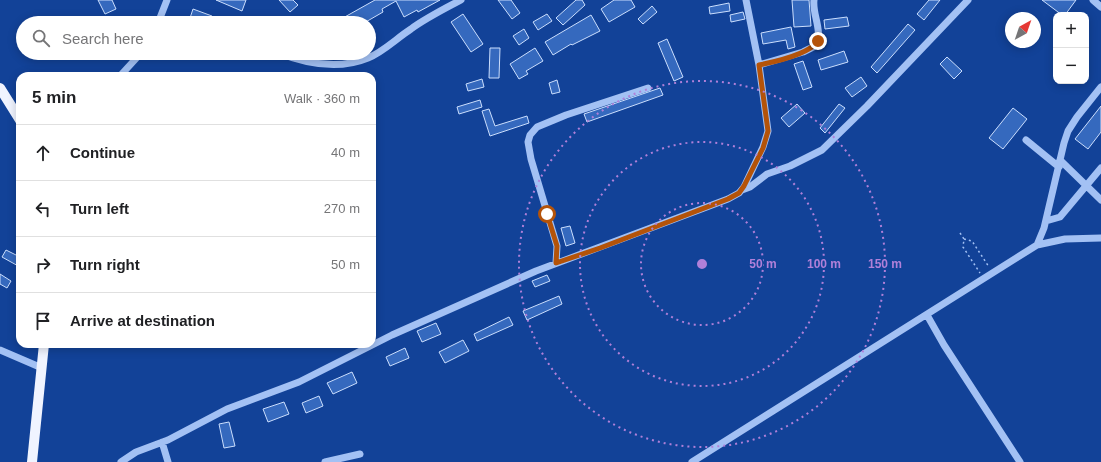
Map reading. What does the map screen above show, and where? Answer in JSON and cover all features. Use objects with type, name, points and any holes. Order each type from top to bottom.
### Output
[{"type":"main road","points":[[0,88],[16,114]]},
{"type":"main road","points":[[32,462],[44,348]]},
{"type":"street","points":[[161,16],[167,0]]},
{"type":"street","points":[[376,53],[412,28],[461,0]]},
{"type":"street","points":[[741,190],[763,148],[768,131],[759,65],[746,0]]},
{"type":"street","points":[[759,65],[803,52],[815,46],[819,36],[814,13],[814,0]]},
{"type":"street","points":[[376,343],[556,263],[600,248],[728,199],[741,190],[750,187],[767,174],[790,166],[822,150],[867,106],[968,0]]},
{"type":"street","points":[[1093,0],[1101,7]]},
{"type":"street","points":[[124,72],[135,60]]},
{"type":"street","points":[[297,60],[318,64],[343,65],[364,60]]},
{"type":"street","points":[[1037,245],[1046,221],[1068,131],[1101,87]]},
{"type":"street","points":[[556,263],[557,246],[531,159],[528,142],[530,135],[537,127],[566,115],[648,88]]},
{"type":"street","points":[[1026,140],[1059,163],[1087,186],[1101,200]]},
{"type":"street","points":[[1046,221],[1060,217],[1101,168]]},
{"type":"street","points":[[692,462],[1037,245],[1065,239],[1101,238]]},
{"type":"street","points":[[927,315],[944,345],[1019,462]]},
{"type":"street","points":[[121,462],[136,452],[162,442],[227,409],[299,382],[366,348]]},
{"type":"street","points":[[0,350],[42,368]]},
{"type":"street","points":[[162,442],[168,462]]},
{"type":"street","points":[[325,462],[360,454]]},
{"type":"path","points":[[960,233],[964,239],[963,247],[979,272]]},
{"type":"path","points":[[964,239],[972,241],[988,266]]},
{"type":"building","points":[[98,0],[112,0],[116,9],[105,14]]},
{"type":"building","points":[[216,0],[246,0],[242,11]]},
{"type":"building","points":[[279,0],[293,0],[298,5],[290,12]]},
{"type":"building","points":[[375,0],[440,0],[418,12],[417,10],[404,17],[396,1],[382,9],[383,12],[376,16],[346,16]]},
{"type":"building","points":[[498,0],[511,0],[520,13],[512,19]]},
{"type":"building","points":[[576,0],[582,0],[585,5],[563,25],[556,18]]},
{"type":"building","points":[[614,0],[631,0],[635,7],[609,22],[601,9]]},
{"type":"building","points":[[792,0],[809,0],[811,26],[794,27]]},
{"type":"building","points":[[929,0],[940,0],[924,20],[917,14]]},
{"type":"building","points":[[1042,0],[1076,0],[1067,12],[1058,12]]},
{"type":"building","points":[[729,3],[730,11],[710,14],[709,7]]},
{"type":"building","points":[[652,6],[657,12],[643,24],[638,19]]},
{"type":"building","points":[[193,9],[212,16],[191,16]]},
{"type":"building","points":[[743,12],[745,19],[731,22],[730,15]]},
{"type":"building","points":[[463,14],[483,44],[471,52],[451,22]]},
{"type":"building","points":[[547,14],[552,21],[538,30],[533,22]]},
{"type":"building","points":[[591,15],[600,31],[572,45],[571,44],[553,55],[545,42]]},
{"type":"building","points":[[847,17],[849,26],[825,29],[824,20]]},
{"type":"building","points":[[908,24],[915,30],[877,73],[871,67]]},
{"type":"building","points":[[791,27],[795,47],[788,49],[786,40],[763,44],[761,33]]},
{"type":"building","points":[[524,29],[529,38],[519,45],[513,36]]},
{"type":"building","points":[[667,39],[683,77],[674,81],[658,43]]},
{"type":"building","points":[[490,48],[500,48],[499,78],[489,78]]},
{"type":"building","points":[[535,48],[543,61],[526,71],[528,74],[519,79],[510,64]]},
{"type":"building","points":[[844,51],[848,62],[821,70],[818,60]]},
{"type":"building","points":[[947,57],[962,71],[954,79],[940,64]]},
{"type":"building","points":[[803,61],[812,87],[803,90],[794,64]]},
{"type":"building","points":[[861,77],[867,86],[852,97],[845,88]]},
{"type":"building","points":[[482,79],[484,87],[468,91],[466,84]]},
{"type":"building","points":[[557,80],[560,92],[552,94],[549,83]]},
{"type":"building","points":[[660,88],[663,95],[587,122],[584,114]]},
{"type":"building","points":[[480,100],[482,107],[459,114],[457,107]]},
{"type":"building","points":[[797,104],[805,113],[789,127],[781,118]]},
{"type":"building","points":[[839,104],[845,108],[825,133],[820,128]]},
{"type":"building","points":[[1101,106],[1101,132],[1088,149],[1075,139]]},
{"type":"building","points":[[1013,108],[1027,119],[1003,149],[989,138]]},
{"type":"building","points":[[489,109],[495,126],[527,116],[529,123],[490,136],[482,111]]},
{"type":"building","points":[[570,226],[575,243],[566,246],[561,228]]},
{"type":"building","points":[[6,250],[16,255],[16,265],[2,257]]},
{"type":"building","points":[[0,274],[11,281],[7,288],[0,284]]},
{"type":"building","points":[[547,275],[550,281],[535,287],[532,281]]},
{"type":"building","points":[[559,296],[562,304],[527,320],[523,311]]},
{"type":"building","points":[[509,317],[513,325],[477,341],[474,334]]},
{"type":"building","points":[[436,323],[441,334],[422,342],[417,331]]},
{"type":"building","points":[[463,340],[469,351],[445,363],[439,352]]},
{"type":"building","points":[[405,348],[409,358],[390,366],[386,357]]},
{"type":"building","points":[[352,372],[357,383],[333,394],[327,383]]},
{"type":"building","points":[[319,396],[323,406],[306,413],[302,403]]},
{"type":"building","points":[[284,402],[289,414],[268,422],[263,409]]},
{"type":"building","points":[[229,422],[235,446],[224,448],[219,424]]},
{"type":"route","points":[[547,214],[557,246],[556,263],[600,248],[728,199],[739,193],[763,148],[768,131],[759,65],[803,52],[815,46],[818,41]]}]
